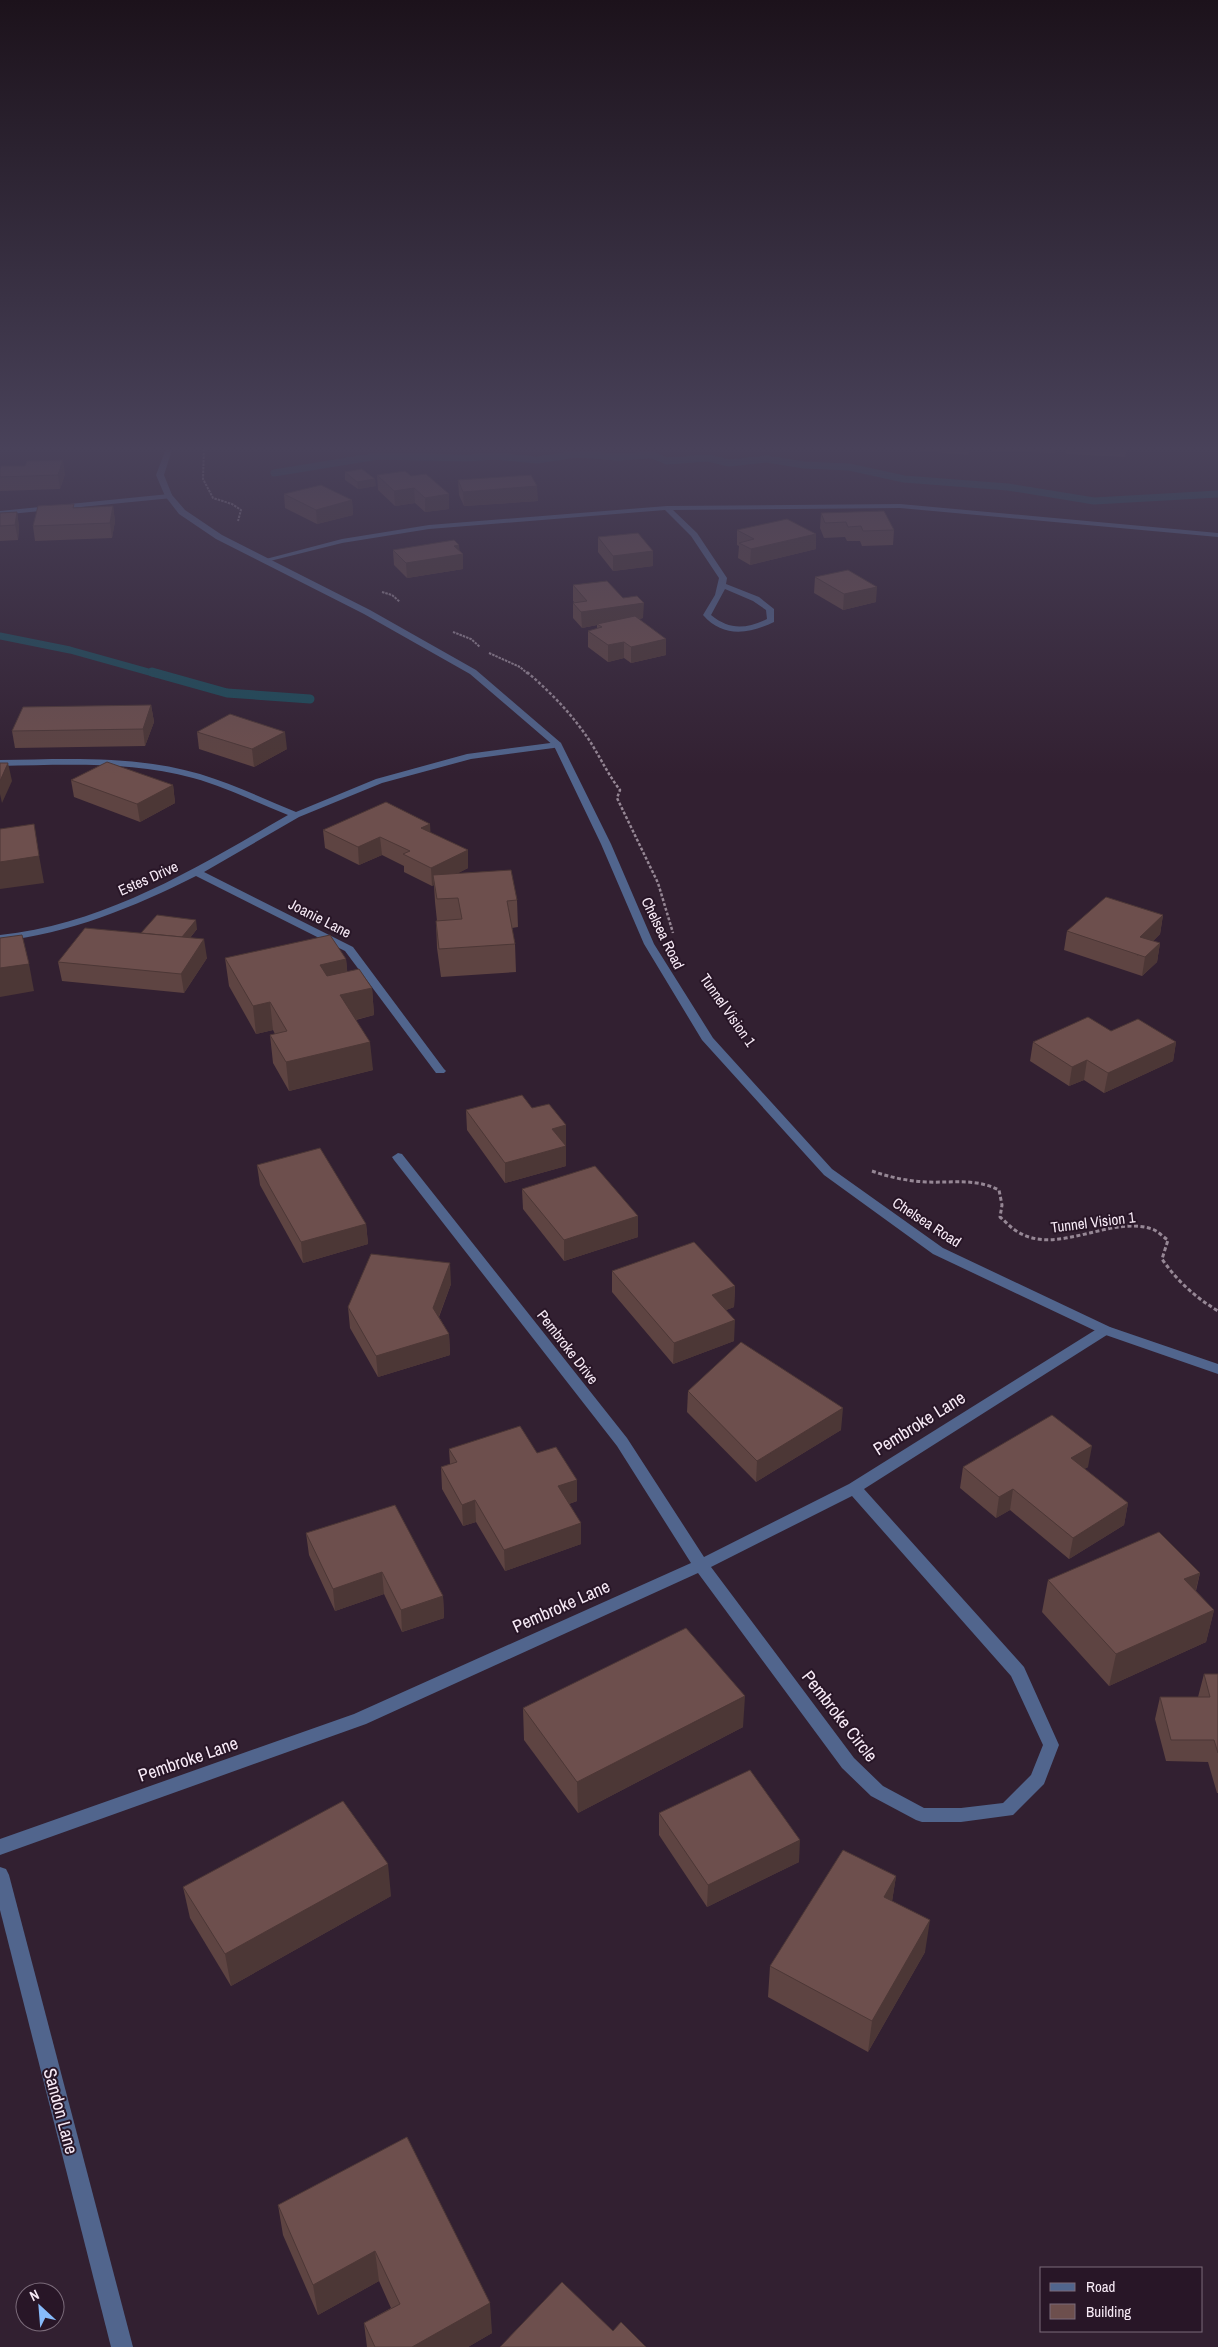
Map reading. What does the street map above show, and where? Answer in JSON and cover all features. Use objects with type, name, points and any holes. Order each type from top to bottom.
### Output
[{"type":"street","name":"Chelsea Road","points":[[257,556],[367,612],[472,672],[558,745],[606,844],[649,944],[702,1032],[828,1172],[938,1251],[1105,1330],[1218,1368]]},
{"type":"street","points":[[266,560],[284,556]]},
{"type":"street","points":[[708,556],[723,578],[721,585],[720,593],[710,604],[707,615],[716,625],[732,630],[756,628],[771,620],[770,609],[756,599],[721,585]]},
{"type":"street","name":"Estes Drive","points":[[0,938],[29,935],[76,923],[152,894],[196,872],[296,815],[378,781],[470,756],[558,745]]},
{"type":"street","points":[[0,763],[100,761],[152,767],[197,776],[296,815]]},
{"type":"street","name":"Joanie Lane","points":[[196,872],[349,949],[440,1071]]},
{"type":"street","name":"Pembroke Drive","points":[[398,1157],[622,1442],[701,1565]]},
{"type":"street","name":"Pembroke Lane","points":[[0,1847],[360,1719],[701,1565],[854,1488],[1105,1330]]},
{"type":"street","name":"Pembroke Circle","points":[[701,1565],[848,1763],[877,1791],[922,1815],[961,1816],[1007,1810],[1038,1778],[1051,1745],[1018,1672],[854,1488]]},
{"type":"street","name":"Sandon Lane","points":[[0,1875],[122,2347]]},
{"type":"path","points":[[375,590],[392,595],[406,606]]},
{"type":"path","points":[[445,628],[470,639],[483,650],[524,670],[552,693],[586,735],[608,775],[620,790],[617,798],[658,883],[674,937]]},
{"type":"path","name":"Tunnel Vision 1","points":[[870,1171],[893,1179],[927,1182],[972,1180],[988,1183],[999,1190],[1002,1205],[1000,1217],[1008,1227],[1020,1235],[1036,1240],[1064,1239],[1104,1230],[1150,1227],[1162,1232],[1168,1240],[1162,1259],[1176,1280],[1195,1297],[1218,1311]]},
{"type":"building","points":[[399,556],[453,556],[406,563]]},
{"type":"building","points":[[848,570],[877,587],[844,594],[815,577]]},
{"type":"building","points":[[607,581],[623,598],[637,596],[644,603],[581,612],[573,603],[587,601],[573,585]]},
{"type":"building","points":[[635,616],[666,639],[631,647],[624,642],[608,645],[588,631],[602,627],[597,624]]},
{"type":"building","points":[[151,705],[143,729],[12,731],[23,707]]},
{"type":"building","points":[[230,714],[285,732],[252,749],[197,732]]},
{"type":"building","points":[[107,762],[173,785],[137,804],[71,780]]},
{"type":"building","points":[[0,763],[8,763],[0,781]]},
{"type":"building","points":[[386,802],[430,824],[421,828],[468,850],[431,868],[403,854],[410,851],[380,837],[358,847],[323,830]]},
{"type":"building","points":[[34,824],[39,856],[0,862],[0,829]]},
{"type":"building","points":[[511,870],[517,900],[507,901],[515,944],[439,949],[436,921],[462,919],[458,898],[437,899],[433,875]]},
{"type":"building","points":[[1106,897],[1163,915],[1140,937],[1160,943],[1145,957],[1067,931]]},
{"type":"building","points":[[157,915],[196,920],[182,937],[141,933]]},
{"type":"building","points":[[85,928],[204,939],[181,974],[58,962]]},
{"type":"building","points":[[22,935],[29,964],[0,968],[0,938]]},
{"type":"building","points":[[330,935],[346,959],[320,965],[327,976],[359,969],[372,988],[340,995],[370,1042],[286,1062],[270,1035],[287,1031],[270,1002],[253,1006],[225,958]]},
{"type":"building","points":[[1088,1017],[1111,1031],[1138,1019],[1176,1042],[1108,1073],[1087,1060],[1072,1067],[1033,1042]]},
{"type":"building","points":[[522,1095],[532,1108],[549,1104],[566,1125],[552,1129],[566,1146],[505,1163],[466,1110]]},
{"type":"building","points":[[320,1148],[366,1224],[301,1242],[257,1165]]},
{"type":"building","points":[[595,1166],[638,1216],[564,1240],[522,1189]]},
{"type":"building","points":[[694,1242],[735,1286],[712,1295],[735,1320],[674,1343],[612,1271]]},
{"type":"building","points":[[371,1254],[450,1263],[433,1308],[449,1334],[376,1356],[348,1307]]},
{"type":"building","points":[[741,1342],[843,1408],[757,1461],[688,1391]]},
{"type":"building","points":[[1052,1415],[1092,1446],[1071,1458],[1128,1503],[1073,1538],[1013,1489],[999,1497],[963,1467]]},
{"type":"building","points":[[520,1426],[537,1453],[556,1447],[577,1480],[558,1486],[581,1523],[504,1550],[475,1500],[462,1505],[441,1467],[457,1462],[449,1449]]},
{"type":"building","points":[[395,1505],[443,1596],[401,1610],[382,1572],[333,1589],[306,1533]]},
{"type":"building","points":[[1159,1532],[1200,1573],[1184,1579],[1214,1610],[1116,1654],[1048,1580]]},
{"type":"building","points":[[686,1628],[745,1696],[577,1782],[523,1708]]},
{"type":"building","points":[[1204,1674],[1218,1674],[1218,1753],[1214,1740],[1171,1740],[1160,1697],[1210,1697]]},
{"type":"building","points":[[750,1770],[800,1840],[708,1885],[659,1813]]},
{"type":"building","points":[[343,1801],[388,1864],[225,1954],[183,1887]]},
{"type":"building","points":[[843,1850],[896,1876],[884,1897],[930,1920],[872,2021],[770,1966]]},
{"type":"building","points":[[407,2137],[490,2303],[412,2347],[375,2347],[364,2323],[400,2304],[375,2251],[313,2285],[278,2205]]},
{"type":"building","points":[[562,2282],[613,2331],[621,2322],[646,2347],[500,2347]]},
{"type":"waterway","points":[[0,636],[70,650],[156,674]]},
{"type":"waterway","points":[[152,672],[227,693],[310,699]]}]
